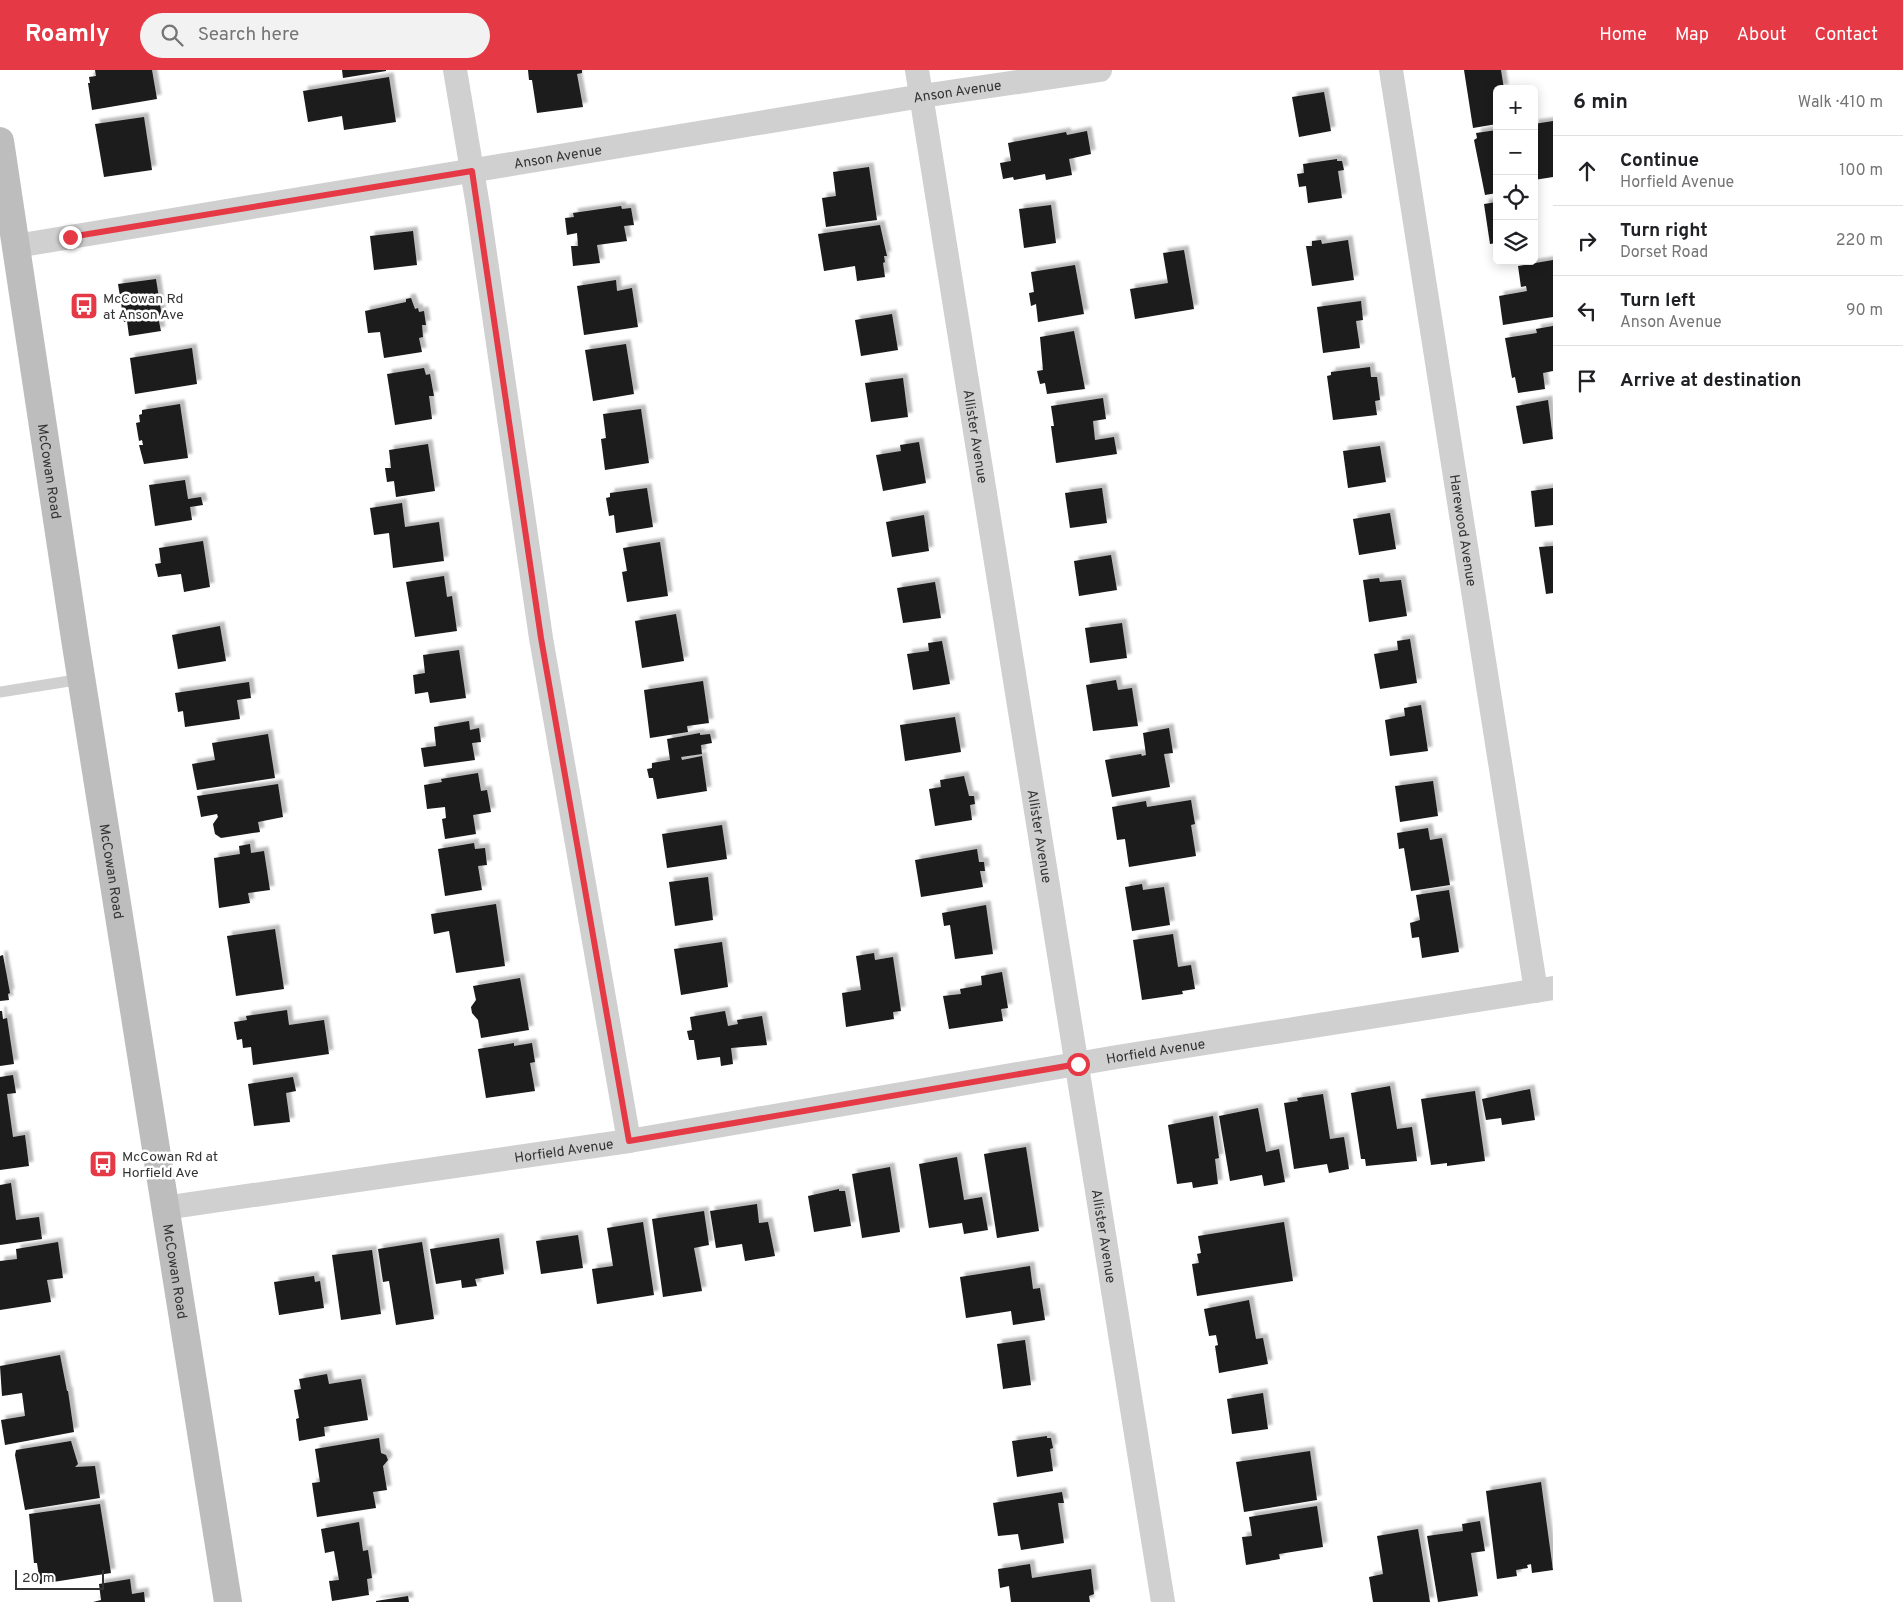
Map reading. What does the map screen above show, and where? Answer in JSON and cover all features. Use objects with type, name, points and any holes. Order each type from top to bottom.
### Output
[{"type":"street","points":[[455,70],[472,171],[541,638],[629,1141]]},
{"type":"street","name":"Allister Avenue","points":[[917,70],[1164,1602]]},
{"type":"street","name":"Anson Avenue","points":[[16,246],[922,96],[1100,70]]},
{"type":"street","name":"Harewood Avenue","points":[[1390,70],[1545,989]]},
{"type":"street","name":"McCowan Road","points":[[0,141],[164,1208],[228,1602]]},
{"type":"street","name":"Horfield Avenue","points":[[164,1208],[629,1141],[1078,1064],[1545,989]]},
{"type":"lane","points":[[0,692],[82,679]]},
{"type":"building","points":[[95,70],[152,70],[157,99],[92,110],[88,83],[90,83],[89,77],[96,76]]},
{"type":"building","points":[[342,70],[386,70],[386,71],[343,78]]},
{"type":"building","points":[[528,70],[582,70],[582,73],[577,74],[583,107],[537,113],[532,80],[529,80]]},
{"type":"building","points":[[1464,70],[1501,70],[1503,85],[1493,85],[1493,125],[1473,128]]},
{"type":"building","points":[[389,77],[396,122],[344,130],[342,116],[308,122],[303,91]]},
{"type":"building","points":[[1324,92],[1331,131],[1299,137],[1292,97]]},
{"type":"building","points":[[144,117],[152,170],[104,177],[95,124]]},
{"type":"building","points":[[1553,121],[1553,177],[1538,179],[1538,130],[1538,123]]},
{"type":"building","points":[[1087,131],[1091,154],[1069,159],[1072,175],[1046,180],[1045,174],[1014,180],[1013,177],[1003,179],[1000,163],[1011,161],[1008,143],[1066,132],[1067,135]]},
{"type":"building","points":[[1493,131],[1493,194],[1485,195],[1474,140],[1477,138],[1476,133]]},
{"type":"building","points":[[1337,159],[1337,161],[1342,161],[1344,170],[1338,171],[1342,198],[1308,203],[1306,186],[1299,187],[1297,174],[1304,173],[1303,164]]},
{"type":"building","points":[[869,167],[877,220],[826,227],[822,198],[836,196],[833,172]]},
{"type":"building","points":[[1493,203],[1493,244],[1490,244],[1484,204]]},
{"type":"building","points":[[1051,205],[1056,243],[1024,248],[1019,209]]},
{"type":"building","points":[[621,206],[622,209],[631,208],[634,225],[624,226],[627,241],[597,245],[600,263],[573,266],[571,246],[578,246],[577,233],[567,235],[565,218],[574,217],[573,213]]},
{"type":"building","points":[[880,225],[887,256],[884,256],[885,262],[883,263],[885,277],[857,281],[855,266],[824,271],[818,234]]},
{"type":"building","points":[[413,231],[417,265],[374,270],[370,236]]},
{"type":"building","points":[[1321,240],[1322,244],[1348,240],[1354,280],[1312,286],[1306,246],[1312,246],[1312,241]]},
{"type":"building","points":[[1184,250],[1194,309],[1135,319],[1130,289],[1168,283],[1163,253]]},
{"type":"building","points":[[1553,260],[1553,317],[1503,325],[1499,296],[1527,291],[1526,286],[1521,287],[1518,266],[1538,265],[1538,263]]},
{"type":"building","points":[[1075,265],[1084,314],[1038,322],[1036,304],[1031,306],[1029,293],[1034,292],[1031,272]]},
{"type":"building","points":[[156,279],[162,317],[158,317],[161,331],[129,336],[127,321],[124,322],[118,284]]},
{"type":"building","points":[[616,280],[617,291],[632,288],[638,327],[584,335],[577,286]]},
{"type":"building","points":[[411,298],[415,309],[418,308],[419,312],[424,311],[426,325],[422,325],[423,337],[419,338],[422,352],[384,358],[380,332],[368,333],[365,311],[406,302],[406,299]]},
{"type":"building","points":[[1361,301],[1363,320],[1356,321],[1360,348],[1323,353],[1317,307]]},
{"type":"building","points":[[892,314],[898,350],[861,356],[855,320]]},
{"type":"building","points":[[1553,326],[1553,371],[1543,373],[1545,389],[1518,393],[1515,377],[1512,378],[1505,338],[1537,333],[1536,329]]},
{"type":"building","points":[[1074,331],[1085,389],[1047,394],[1045,383],[1040,384],[1037,371],[1043,370],[1040,337]]},
{"type":"building","points":[[626,344],[634,394],[593,401],[585,350]]},
{"type":"building","points":[[192,348],[197,384],[135,394],[130,358]]},
{"type":"building","points":[[1370,367],[1371,377],[1377,377],[1380,400],[1375,401],[1377,415],[1333,420],[1327,376],[1331,375],[1331,372]]},
{"type":"building","points":[[424,368],[426,375],[430,374],[434,396],[429,396],[432,419],[395,425],[387,374]]},
{"type":"building","points":[[903,378],[908,417],[871,422],[865,383]]},
{"type":"building","points":[[1103,398],[1106,419],[1093,421],[1095,440],[1114,437],[1117,454],[1056,463],[1051,426],[1054,426],[1051,406]]},
{"type":"building","points":[[1548,400],[1553,439],[1523,444],[1516,406]]},
{"type":"building","points":[[180,404],[188,458],[144,464],[139,445],[143,445],[142,440],[139,441],[136,423],[140,422],[139,415],[142,414],[142,410]]},
{"type":"building","points":[[641,409],[649,463],[605,470],[601,439],[606,438],[603,414]]},
{"type":"building","points":[[919,442],[926,483],[883,491],[876,455],[901,451],[900,445]]},
{"type":"building","points":[[428,444],[435,491],[396,497],[394,481],[387,482],[385,468],[391,468],[389,450]]},
{"type":"building","points":[[1380,446],[1386,482],[1348,488],[1343,451]]},
{"type":"building","points":[[185,480],[188,499],[201,497],[203,505],[190,507],[192,520],[155,526],[149,485]]},
{"type":"building","points":[[647,488],[653,527],[616,533],[614,515],[609,516],[606,498],[610,497],[610,493]]},
{"type":"building","points":[[1102,488],[1107,523],[1070,528],[1065,493]]},
{"type":"building","points":[[1553,488],[1553,525],[1535,527],[1531,491]]},
{"type":"building","points":[[402,503],[405,527],[439,522],[444,561],[393,568],[389,533],[374,535],[370,508]]},
{"type":"building","points":[[1390,513],[1396,549],[1359,555],[1353,519]]},
{"type":"building","points":[[924,515],[929,551],[892,557],[886,522]]},
{"type":"building","points":[[203,541],[210,587],[184,592],[181,574],[158,577],[155,564],[161,563],[159,548]]},
{"type":"building","points":[[660,542],[668,596],[627,602],[622,572],[627,571],[623,548]]},
{"type":"building","points":[[1553,546],[1553,593],[1546,594],[1539,547]]},
{"type":"building","points":[[1111,555],[1117,590],[1079,596],[1074,561]]},
{"type":"building","points":[[444,576],[447,597],[452,596],[457,631],[415,637],[406,582]]},
{"type":"building","points":[[1379,578],[1380,582],[1401,580],[1407,616],[1369,622],[1363,580]]},
{"type":"building","points":[[935,582],[941,618],[903,623],[897,588]]},
{"type":"building","points":[[676,614],[684,661],[642,668],[635,621]]},
{"type":"building","points":[[1122,623],[1127,658],[1090,663],[1085,628]]},
{"type":"building","points":[[220,626],[226,661],[178,669],[172,635]]},
{"type":"building","points":[[1410,639],[1417,683],[1380,689],[1374,654],[1398,650],[1397,641]]},
{"type":"building","points":[[942,641],[950,684],[913,690],[907,654],[929,651],[928,643]]},
{"type":"building","points":[[459,650],[466,698],[430,703],[428,692],[415,694],[413,675],[425,673],[423,655]]},
{"type":"building","points":[[1116,680],[1118,690],[1132,688],[1138,726],[1093,731],[1086,685]]},
{"type":"building","points":[[703,681],[709,723],[687,726],[688,732],[650,738],[644,690]]},
{"type":"building","points":[[249,682],[251,698],[237,700],[240,719],[185,727],[183,711],[178,712],[175,693]]},
{"type":"building","points":[[1421,705],[1428,751],[1390,756],[1385,720],[1405,716],[1404,708]]},
{"type":"building","points":[[955,717],[961,752],[905,761],[900,725]]},
{"type":"building","points":[[469,721],[470,730],[479,728],[481,742],[472,743],[475,760],[424,767],[421,748],[436,746],[434,727]]},
{"type":"building","points":[[1169,728],[1173,753],[1164,754],[1170,787],[1112,797],[1105,760],[1141,754],[1142,756],[1146,755],[1143,733]]},
{"type":"building","points":[[700,733],[700,735],[710,734],[712,743],[701,745],[702,754],[681,757],[682,760],[702,756],[707,791],[657,799],[653,778],[649,778],[647,769],[652,768],[652,763],[670,760],[667,739]]},
{"type":"building","points":[[268,734],[275,778],[197,790],[192,764],[215,760],[212,743]]},
{"type":"building","points":[[478,773],[481,791],[487,790],[491,812],[473,815],[476,834],[445,839],[442,819],[446,818],[445,807],[427,809],[424,785],[442,782],[441,779]]},
{"type":"building","points":[[964,776],[969,796],[974,796],[975,804],[970,805],[972,820],[935,826],[929,789],[941,787],[940,780]]},
{"type":"building","points":[[1433,781],[1438,816],[1400,822],[1395,786]]},
{"type":"building","points":[[278,784],[283,817],[258,822],[260,832],[221,838],[215,834],[213,824],[218,817],[217,814],[201,817],[197,796]]},
{"type":"building","points":[[1191,800],[1195,824],[1191,825],[1196,856],[1129,867],[1125,839],[1117,840],[1112,807],[1146,801],[1147,807]]},
{"type":"building","points":[[722,825],[727,859],[667,868],[662,834]]},
{"type":"building","points":[[1428,828],[1430,840],[1442,838],[1450,885],[1411,891],[1404,848],[1399,849],[1397,833]]},
{"type":"building","points":[[474,843],[475,849],[485,848],[487,865],[478,866],[482,890],[445,896],[438,849]]},
{"type":"building","points":[[250,844],[251,853],[264,851],[270,890],[248,893],[250,903],[219,908],[214,858],[240,854],[239,846]]},
{"type":"building","points":[[977,849],[979,862],[984,862],[985,871],[980,871],[983,887],[921,897],[915,860]]},
{"type":"building","points":[[708,877],[713,920],[675,926],[669,882]]},
{"type":"building","points":[[1142,884],[1143,890],[1164,887],[1170,925],[1132,931],[1125,887]]},
{"type":"building","points":[[1449,890],[1459,952],[1422,958],[1419,937],[1412,938],[1410,923],[1420,920],[1416,895]]},
{"type":"building","points":[[496,904],[505,966],[456,973],[449,931],[434,934],[431,914]]},
{"type":"building","points":[[986,905],[993,954],[955,959],[950,925],[944,926],[942,913]]},
{"type":"building","points":[[275,929],[284,989],[236,996],[227,936]]},
{"type":"building","points":[[1173,934],[1178,967],[1191,965],[1195,989],[1182,991],[1183,994],[1142,1000],[1133,940]]},
{"type":"building","points":[[722,942],[728,987],[681,995],[674,949]]},
{"type":"building","points":[[874,953],[875,960],[893,957],[901,1011],[893,1012],[894,1019],[846,1027],[842,993],[861,990],[856,956]]},
{"type":"building","points":[[3,955],[10,993],[8,994],[9,1000],[0,1001],[0,956]]},
{"type":"building","points":[[1002,972],[1008,1008],[1001,1009],[1003,1021],[949,1029],[943,996],[961,994],[960,989],[982,985],[981,976]]},
{"type":"building","points":[[520,978],[529,1030],[481,1038],[478,1020],[472,1013],[471,1007],[476,1000],[473,986]]},
{"type":"building","points":[[287,1010],[289,1025],[324,1020],[329,1054],[253,1065],[251,1047],[243,1048],[242,1039],[237,1040],[234,1022],[247,1020],[246,1016]]},
{"type":"building","points":[[0,1011],[2,1011],[3,1019],[7,1018],[14,1064],[0,1066]]},
{"type":"building","points":[[725,1011],[728,1026],[738,1024],[737,1020],[762,1016],[767,1045],[731,1048],[733,1064],[721,1066],[720,1057],[697,1060],[694,1040],[689,1040],[687,1031],[692,1030],[690,1017]]},
{"type":"building","points":[[514,1043],[514,1046],[532,1043],[535,1062],[530,1063],[535,1091],[486,1098],[478,1049]]},
{"type":"building","points":[[13,1075],[16,1093],[7,1094],[13,1137],[25,1135],[29,1166],[0,1170],[0,1077]]},
{"type":"building","points":[[293,1077],[296,1091],[286,1093],[290,1122],[254,1126],[248,1084]]},
{"type":"building","points":[[1390,1086],[1397,1129],[1412,1127],[1417,1161],[1366,1166],[1365,1159],[1361,1159],[1351,1093]]},
{"type":"building","points":[[1530,1089],[1535,1120],[1502,1125],[1501,1118],[1486,1120],[1482,1099]]},
{"type":"building","points":[[1475,1091],[1485,1161],[1447,1166],[1447,1163],[1431,1165],[1421,1099]]},
{"type":"building","points":[[1323,1094],[1330,1139],[1344,1137],[1349,1169],[1329,1173],[1327,1164],[1294,1169],[1284,1103],[1298,1101],[1297,1098]]},
{"type":"building","points":[[1258,1108],[1266,1152],[1279,1149],[1285,1182],[1264,1186],[1262,1175],[1230,1181],[1219,1116]]},
{"type":"building","points":[[1213,1116],[1219,1158],[1215,1159],[1218,1184],[1193,1188],[1192,1182],[1177,1184],[1168,1125]]},
{"type":"building","points":[[1026,1147],[1039,1231],[997,1238],[984,1154]]},
{"type":"building","points":[[957,1157],[964,1200],[982,1197],[988,1230],[964,1234],[962,1223],[929,1228],[919,1164]]},
{"type":"building","points":[[890,1167],[900,1232],[862,1238],[852,1174]]},
{"type":"building","points":[[11,1183],[16,1220],[39,1217],[42,1239],[0,1245],[0,1185]]},
{"type":"building","points":[[839,1189],[839,1191],[845,1191],[851,1226],[814,1232],[808,1196]]},
{"type":"building","points":[[757,1204],[759,1223],[768,1222],[775,1256],[745,1261],[742,1244],[716,1248],[710,1211]]},
{"type":"building","points":[[704,1211],[709,1245],[694,1248],[702,1291],[663,1297],[652,1219]]},
{"type":"building","points":[[643,1222],[654,1295],[597,1304],[592,1269],[613,1266],[607,1228]]},
{"type":"building","points":[[1284,1222],[1293,1281],[1197,1296],[1192,1264],[1199,1263],[1197,1254],[1201,1253],[1198,1236]]},
{"type":"building","points":[[578,1235],[583,1268],[541,1274],[536,1241]]},
{"type":"building","points":[[499,1238],[504,1274],[475,1279],[477,1286],[462,1288],[461,1280],[436,1284],[430,1249]]},
{"type":"building","points":[[58,1242],[63,1278],[47,1280],[51,1302],[0,1310],[0,1261],[17,1259],[16,1249]]},
{"type":"building","points":[[422,1242],[434,1319],[396,1325],[389,1281],[383,1282],[378,1249]]},
{"type":"building","points":[[372,1250],[381,1314],[341,1320],[332,1255]]},
{"type":"building","points":[[1030,1266],[1033,1289],[1040,1288],[1045,1320],[1013,1325],[1011,1311],[966,1318],[960,1277]]},
{"type":"building","points":[[314,1276],[315,1282],[320,1281],[324,1308],[279,1315],[274,1282]]},
{"type":"building","points":[[1249,1300],[1256,1339],[1263,1338],[1268,1364],[1219,1373],[1215,1346],[1218,1345],[1216,1335],[1209,1336],[1204,1309]]},
{"type":"building","points":[[1025,1340],[1031,1385],[1003,1389],[997,1344]]},
{"type":"building","points":[[60,1355],[74,1432],[5,1445],[1,1420],[25,1416],[22,1393],[2,1396],[0,1366]]},
{"type":"building","points":[[327,1374],[329,1384],[361,1379],[368,1420],[324,1427],[325,1436],[299,1441],[296,1419],[299,1418],[294,1390],[301,1389],[299,1379]]},
{"type":"building","points":[[1263,1393],[1268,1429],[1232,1434],[1227,1399]]},
{"type":"building","points":[[1047,1436],[1047,1438],[1051,1438],[1053,1448],[1050,1449],[1053,1471],[1017,1477],[1012,1441]]},
{"type":"building","points":[[379,1438],[381,1453],[386,1455],[388,1460],[383,1466],[387,1490],[373,1492],[376,1508],[317,1517],[312,1483],[320,1482],[315,1449]]},
{"type":"building","points":[[71,1441],[78,1464],[75,1467],[95,1466],[100,1498],[25,1510],[15,1455],[16,1450]]},
{"type":"building","points":[[1310,1451],[1317,1500],[1244,1512],[1236,1462]]},
{"type":"building","points":[[1541,1482],[1553,1570],[1532,1573],[1531,1564],[1527,1565],[1528,1568],[1516,1570],[1517,1576],[1497,1579],[1486,1491]]},
{"type":"building","points":[[1062,1492],[1064,1503],[1058,1503],[1064,1543],[1021,1550],[1018,1534],[998,1536],[993,1503]]},
{"type":"building","points":[[100,1504],[111,1573],[40,1584],[37,1563],[34,1563],[29,1514]]},
{"type":"building","points":[[1317,1506],[1323,1547],[1279,1554],[1280,1559],[1246,1565],[1242,1537],[1252,1536],[1249,1517]]},
{"type":"building","points":[[1480,1521],[1485,1551],[1471,1553],[1478,1596],[1438,1602],[1427,1536],[1463,1531],[1462,1524]]},
{"type":"building","points":[[359,1522],[363,1551],[368,1550],[372,1578],[367,1579],[369,1595],[332,1601],[329,1581],[339,1580],[334,1551],[325,1553],[321,1529]]},
{"type":"building","points":[[1418,1529],[1430,1602],[1373,1602],[1369,1577],[1383,1574],[1377,1536]]},
{"type":"building","points":[[1030,1564],[1032,1578],[1091,1569],[1094,1594],[1089,1596],[1090,1602],[1011,1602],[1009,1586],[1000,1588],[998,1569]]},
{"type":"building","points":[[130,1579],[132,1594],[144,1592],[145,1602],[93,1602],[101,1600],[99,1584]]},
{"type":"building","points":[[408,1596],[409,1602],[376,1602],[376,1601]]},
{"type":"place","name":"McCowan Rd at Anson Ave","points":[[84,306]]},
{"type":"place","name":"McCowan Rd at Horfield Ave","points":[[103,1164]]},
{"type":"route","points":[[70,237],[472,171],[541,638],[629,1141],[1078,1064]]}]
